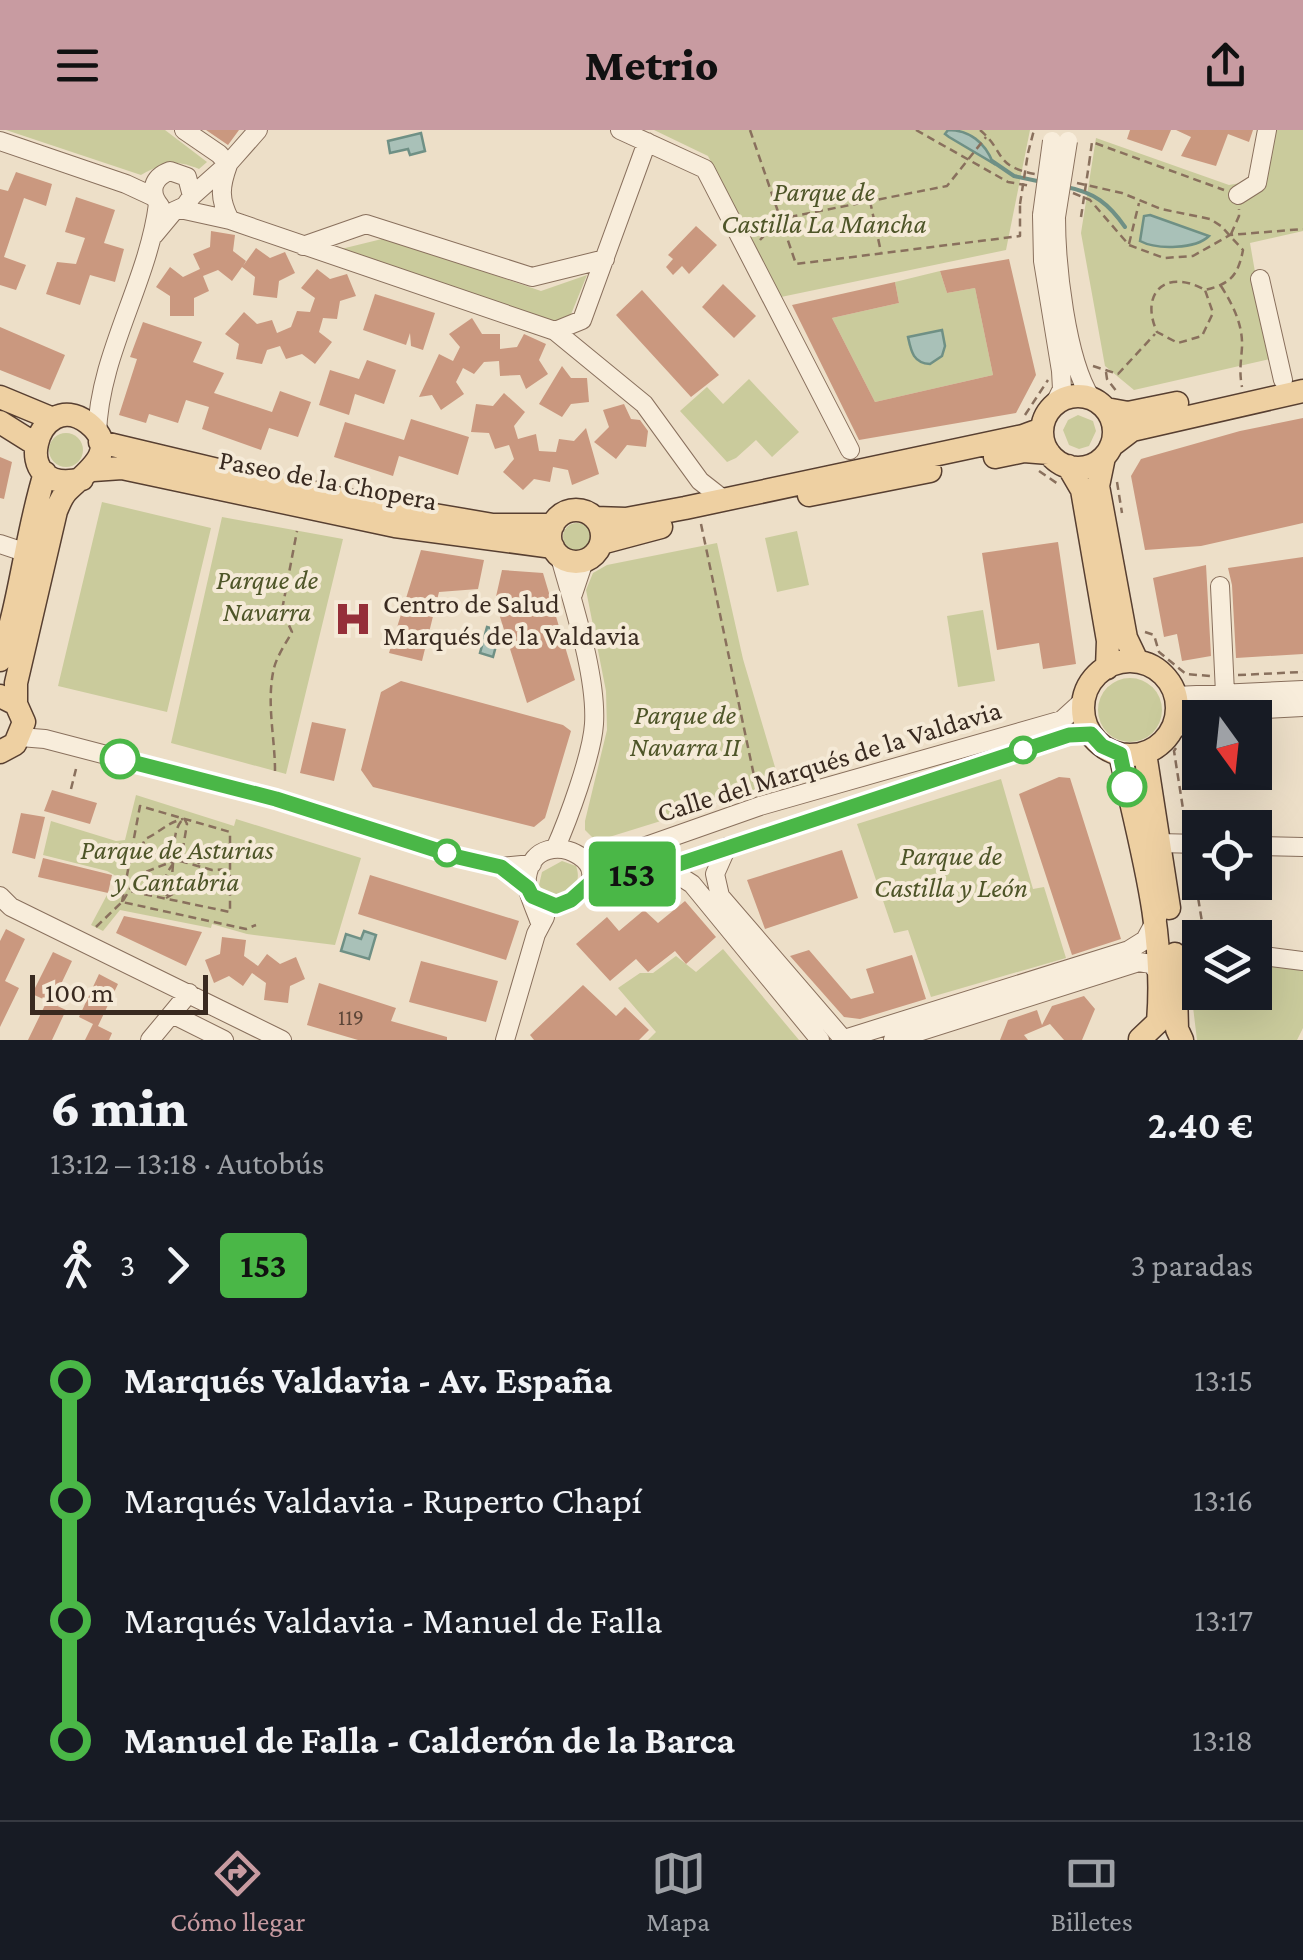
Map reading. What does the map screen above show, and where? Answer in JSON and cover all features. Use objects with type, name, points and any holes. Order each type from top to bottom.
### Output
[{"type":"main road","points":[[601,543],[692,513],[1030,438],[1054,405],[1072,397],[1128,413],[1296,382]]},
{"type":"main road","points":[[1137,662],[1126,638],[1098,486],[1111,458],[1132,430],[1296,382]]},
{"type":"main road","points":[[0,397],[87,423],[98,438],[100,457],[66,492],[56,511],[16,683],[15,744],[0,752]]},
{"type":"main road","points":[[1099,404],[1114,434],[1111,458]]},
{"type":"main road","points":[[64,418],[41,429],[35,444],[36,460],[56,480],[69,482],[87,474]]},
{"type":"main road","points":[[0,422],[35,444]]},
{"type":"main road","name":"Paseo de la Chopera","points":[[98,438],[340,499],[493,525],[555,543]]},
{"type":"main road","points":[[594,518],[692,513],[723,499],[840,473],[1030,438],[1068,466],[1082,490],[1108,641],[1106,668]]},
{"type":"main road","points":[[1068,466],[1081,468],[1111,458]]},
{"type":"main road","name":"Paseo de la Chopera","points":[[87,474],[122,468],[395,526],[555,543]]},
{"type":"main road","points":[[1,656],[7,598],[27,553],[32,515],[45,473]]},
{"type":"main road","points":[[572,511],[594,518],[600,526],[601,543],[595,554],[572,562],[555,543],[560,516],[572,511]]},
{"type":"main road","points":[[1120,662],[1137,662],[1164,675],[1175,696],[1177,717],[1160,745],[1146,753],[1120,754],[1102,746],[1091,734],[1084,716],[1084,700],[1094,678],[1106,668],[1120,662]]},
{"type":"main road","points":[[1146,753],[1159,842],[1169,971],[1182,1040]]},
{"type":"main road","points":[[1120,754],[1169,971],[1158,1022],[1140,1040]]},
{"type":"main road","points":[[1140,1040],[1167,1040]]},
{"type":"street","points":[[184,130],[228,164]]},
{"type":"street","points":[[230,220],[221,202],[220,186],[228,164],[258,130]]},
{"type":"street","points":[[620,130],[705,169],[850,450],[878,465]]},
{"type":"street","points":[[1238,196],[1257,183],[1268,130]]},
{"type":"street","points":[[1061,135],[1043,261],[1069,370],[1099,404]]},
{"type":"street","points":[[0,141],[178,199]]},
{"type":"street","points":[[596,362],[584,341],[582,320],[647,142]]},
{"type":"street","points":[[98,438],[100,390],[154,235],[178,199],[207,174],[228,164]]},
{"type":"street","points":[[126,184],[176,171],[178,199]]},
{"type":"street","points":[[159,177],[153,186],[230,220],[555,330],[644,404],[700,480],[723,499]]},
{"type":"street","points":[[302,246],[366,224],[532,277],[605,259]]},
{"type":"street","points":[[1260,279],[1296,382]]},
{"type":"street","points":[[555,330],[582,320]]},
{"type":"street","points":[[1054,405],[1069,370]]},
{"type":"street","points":[[64,418],[100,390]]},
{"type":"street","points":[[840,473],[850,450]]},
{"type":"street","points":[[692,513],[700,480]]},
{"type":"street","points":[[554,849],[568,822],[594,727],[593,694],[555,543]]},
{"type":"street","points":[[0,544],[27,553]]},
{"type":"street","points":[[572,600],[584,561]]},
{"type":"street","points":[[1220,586],[1225,684]]},
{"type":"street","points":[[1175,696],[1225,684],[1303,690]]},
{"type":"street","name":"Calle del Marqués de la Valdavia","points":[[581,855],[615,858],[760,806],[1062,720],[1084,700]]},
{"type":"street","points":[[1171,732],[1196,712],[1303,706]]},
{"type":"street","points":[[15,713],[46,738],[276,799],[458,857],[501,867],[532,864]]},
{"type":"street","name":"Calle del Marqués de la Valdavia","points":[[589,884],[667,868],[1069,735],[1091,734]]},
{"type":"street","points":[[505,1040],[540,922],[589,884],[591,874],[568,822]]},
{"type":"street","points":[[1159,842],[1182,843]]},
{"type":"street","points":[[1272,846],[1303,847]]},
{"type":"street","points":[[727,847],[714,874],[720,896],[842,1039],[1129,950],[1145,940],[1157,918]]},
{"type":"street","points":[[540,922],[527,878],[532,864],[554,849],[571,848],[581,855]]},
{"type":"street","points":[[501,867],[530,892],[556,906]]},
{"type":"street","points":[[667,868],[692,884],[820,1040]]},
{"type":"street","points":[[4,904],[282,1040]]},
{"type":"street","points":[[1272,956],[1303,961]]},
{"type":"street","points":[[893,1040],[1139,962],[1169,971],[1182,963]]},
{"type":"street","points":[[150,1040],[189,993]]},
{"type":"street","points":[[172,1014],[224,1040]]},
{"type":"path","points":[[750,130],[796,264],[1020,236],[1020,204],[1034,130]]},
{"type":"path","points":[[916,130],[1008,182],[1042,188]]},
{"type":"path","points":[[980,130],[1013,170],[1048,177]]},
{"type":"path","points":[[760,241],[779,219],[947,186],[987,136]]},
{"type":"path","points":[[1081,217],[1092,142],[1238,196],[1239,216],[1230,235]]},
{"type":"path","points":[[1065,181],[1140,200],[1161,210],[1210,219],[1243,250],[1240,269],[1226,285],[1205,290]]},
{"type":"path","points":[[1060,191],[1090,200],[1129,245],[1164,258],[1194,256],[1230,235],[1303,229]]},
{"type":"path","points":[[1129,245],[1140,200]]},
{"type":"path","points":[[870,201],[881,253]]},
{"type":"path","points":[[1188,280],[1205,290],[1213,314],[1202,336],[1178,344],[1156,332],[1149,314],[1153,295],[1168,282],[1188,280]]},
{"type":"path","points":[[1222,286],[1240,330],[1238,366],[1242,389]]},
{"type":"path","points":[[1082,490],[1070,491],[1028,464],[1030,438],[1021,420],[1051,375],[1097,365],[1118,374],[1156,332]]},
{"type":"path","points":[[1111,458],[1122,518]]},
{"type":"path","points":[[692,513],[760,806]]},
{"type":"path","points":[[275,771],[270,708],[275,666],[292,632],[282,610],[297,531]]},
{"type":"path","points":[[1140,629],[1154,636],[1159,652],[1186,674],[1225,684],[1303,672]]},
{"type":"path","points":[[71,789],[76,769]]},
{"type":"path","points":[[122,902],[140,806],[230,832],[230,912],[129,891]]},
{"type":"path","points":[[142,850],[145,839],[161,832],[168,823],[184,818]]},
{"type":"path","points":[[180,860],[174,845],[184,818]]},
{"type":"path","points":[[162,910],[164,898],[171,890],[171,861],[182,848],[188,824],[184,818]]},
{"type":"path","points":[[131,847],[171,861]]},
{"type":"path","points":[[197,865],[204,854],[229,847]]},
{"type":"path","points":[[96,927],[122,902],[138,876],[171,861],[212,870],[228,869]]},
{"type":"path","points":[[164,898],[184,888],[230,882]]},
{"type":"path","points":[[122,902],[246,928],[256,926]]},
{"type":"green space","points":[[6,130],[165,130],[207,162],[199,169],[169,164],[141,175]]},
{"type":"green space","name":"Parque de Castilla La Mancha","points":[[654,130],[1030,130],[1006,250],[781,297],[708,156]]},
{"type":"green space","points":[[1264,130],[1303,130],[1303,231],[1250,243],[1270,359],[1134,390],[1105,366],[1081,233],[1096,138],[1229,185],[1252,181]]},
{"type":"green space","points":[[386,238],[541,291],[587,275],[565,329],[337,250]]},
{"type":"green space","points":[[940,271],[947,293],[975,288],[993,375],[875,402],[832,318],[899,303],[895,282]]},
{"type":"green space","points":[[749,379],[799,432],[772,457],[756,440],[727,462],[680,411],[707,387],[723,404]]},
{"type":"green space","points":[[1078,415],[1093,421],[1096,431],[1089,446],[1079,449],[1069,445],[1063,430],[1068,420]]},
{"type":"green space","points":[[66,433],[78,438],[83,450],[78,462],[66,467],[54,462],[49,450],[54,438]]},
{"type":"green space","points":[[102,502],[211,528],[167,712],[58,686]]},
{"type":"green space","name":"Parque de Navarra","points":[[222,517],[343,539],[286,774],[171,743]]},
{"type":"green space","points":[[577,523],[587,527],[591,537],[587,547],[577,551],[567,547],[563,537],[567,527]]},
{"type":"green space","points":[[797,531],[809,585],[777,592],[765,538]]},
{"type":"green space","name":"Parque de Navarra II","points":[[717,543],[743,659],[780,784],[606,838],[593,838],[585,830],[585,821],[607,730],[606,691],[586,590],[593,573],[607,565]]},
{"type":"green space","points":[[983,610],[995,681],[958,687],[947,616]]},
{"type":"green space","points":[[1130,678],[1153,687],[1162,710],[1153,733],[1130,742],[1107,733],[1098,710],[1107,687]]},
{"type":"green space","name":"Parque de Castilla y León","points":[[1001,779],[1033,889],[1044,887],[1066,958],[931,997],[908,930],[894,933],[857,824]]},
{"type":"green space","name":"Parque de Asturias y Cantabria","points":[[136,795],[234,826],[236,819],[361,858],[335,945],[247,934],[212,924],[211,928],[120,910],[103,931],[91,925],[108,893],[115,893],[118,877],[43,855],[51,821],[116,841],[125,840]]},
{"type":"green space","points":[[562,861],[576,866],[575,885],[560,895],[546,894],[539,885],[542,872]]},
{"type":"green space","points":[[723,949],[799,1040],[648,1040],[656,1032],[618,988],[640,973],[653,973],[676,956],[696,972]]},
{"type":"green space","points":[[1272,965],[1303,971],[1303,1028],[1297,1040],[1197,1040],[1193,1010],[1272,1010]]},
{"type":"shaded area","points":[[948,130],[975,139],[993,163],[949,137],[945,134]]},
{"type":"shaded area","points":[[421,133],[425,151],[410,155],[408,149],[390,153],[388,141]]},
{"type":"shaded area","points":[[1144,216],[1209,236],[1186,246],[1147,244],[1140,241]]},
{"type":"shaded area","points":[[942,330],[942,356],[930,364],[916,359],[908,337]]},
{"type":"shaded area","points":[[487,627],[500,631],[493,657],[480,653]]},
{"type":"shaded area","points":[[364,931],[376,935],[369,959],[341,951],[346,934],[361,939]]},
{"type":"building","points":[[206,130],[239,130],[228,145]]},
{"type":"building","points":[[1130,130],[1171,130],[1162,151],[1127,139]]},
{"type":"building","points":[[1176,130],[1253,130],[1249,142],[1228,134],[1216,166],[1181,156],[1191,137]]},
{"type":"building","points":[[16,172],[52,184],[46,206],[24,198],[4,257],[26,265],[16,290],[0,285],[0,189],[8,191]]},
{"type":"building","points":[[76,197],[115,210],[104,243],[124,249],[115,282],[90,275],[80,305],[46,294],[57,262],[76,264],[85,238],[65,232]]},
{"type":"building","points":[[696,226],[717,245],[689,274],[682,266],[673,275],[666,267],[673,259],[668,255]]},
{"type":"building","points":[[211,231],[235,235],[233,251],[246,261],[243,266],[256,248],[270,258],[285,252],[295,273],[279,281],[277,298],[253,295],[255,277],[242,267],[232,281],[218,270],[203,276],[209,291],[194,298],[194,316],[170,316],[170,296],[156,287],[170,267],[183,277],[200,269],[193,254],[210,247]]},
{"type":"building","points":[[1009,259],[1036,375],[1016,413],[859,440],[792,305],[895,282],[899,303],[832,318],[875,402],[993,375],[975,288],[947,293],[940,271]]},
{"type":"building","points":[[317,269],[330,279],[347,274],[356,296],[340,301],[337,319],[323,318],[319,332],[332,342],[315,364],[302,354],[286,359],[280,346],[267,350],[262,364],[236,359],[239,344],[225,334],[244,312],[257,324],[272,320],[277,333],[291,327],[297,311],[310,312],[315,298],[301,288]]},
{"type":"building","points":[[723,284],[756,316],[734,338],[702,307]]},
{"type":"building","points":[[642,290],[719,375],[691,397],[616,315]]},
{"type":"building","points":[[375,294],[435,313],[423,350],[411,346],[410,333],[406,345],[363,330]]},
{"type":"building","points":[[472,318],[482,334],[500,334],[500,349],[517,347],[524,334],[546,344],[539,360],[548,374],[526,389],[520,375],[500,376],[499,361],[484,362],[474,374],[463,368],[456,382],[464,394],[441,410],[432,395],[419,397],[439,354],[453,361],[460,347],[449,334]]},
{"type":"building","points":[[143,322],[202,342],[193,362],[224,373],[214,393],[272,412],[280,391],[311,402],[298,437],[269,428],[261,450],[202,429],[209,407],[186,400],[178,423],[149,414],[146,423],[119,415],[137,359],[130,357]]},
{"type":"building","points":[[0,327],[65,355],[50,390],[0,370]]},
{"type":"building","points":[[367,360],[396,370],[384,404],[355,394],[349,415],[319,405],[330,370],[359,379]]},
{"type":"building","points":[[562,366],[571,378],[587,378],[589,402],[571,404],[562,417],[539,404]]},
{"type":"building","points":[[504,393],[525,412],[514,426],[518,439],[536,434],[539,451],[556,452],[559,439],[574,441],[586,428],[599,474],[572,485],[568,470],[553,467],[550,482],[534,479],[523,490],[503,472],[514,459],[509,445],[495,449],[489,433],[471,432],[476,404],[493,406]]},
{"type":"building","points":[[624,404],[631,419],[640,420],[648,431],[646,447],[627,445],[616,459],[594,442],[609,427],[603,410]]},
{"type":"building","points":[[1303,418],[1303,523],[1201,546],[1145,550],[1131,476],[1141,459]]},
{"type":"building","points":[[411,419],[469,437],[458,475],[399,456],[393,476],[334,457],[345,422],[404,440]]},
{"type":"building","points":[[0,457],[12,462],[4,499],[0,498]]},
{"type":"building","points":[[1058,542],[1076,664],[1043,669],[1039,643],[997,650],[982,553]]},
{"type":"building","points":[[421,550],[484,560],[478,589],[439,592],[422,661],[389,653]]},
{"type":"building","points":[[1303,557],[1303,654],[1236,658],[1228,568]]},
{"type":"building","points":[[1206,565],[1211,656],[1182,661],[1177,634],[1164,637],[1153,578]]},
{"type":"building","points":[[502,570],[543,573],[575,680],[527,703],[495,601]]},
{"type":"building","points":[[401,681],[563,725],[571,731],[545,818],[534,827],[373,787],[361,770],[381,692]]},
{"type":"building","points":[[312,722],[346,729],[334,781],[300,773]]},
{"type":"building","points":[[1059,777],[1070,778],[1121,939],[1072,955],[1019,794]]},
{"type":"building","points":[[52,790],[97,803],[90,824],[44,811]]},
{"type":"building","points":[[21,813],[45,817],[35,859],[12,853]]},
{"type":"building","points":[[842,850],[858,898],[765,929],[747,880]]},
{"type":"building","points":[[43,858],[112,875],[108,893],[38,877]]},
{"type":"building","points":[[370,875],[519,921],[506,960],[358,914]]},
{"type":"building","points":[[685,901],[716,937],[686,964],[675,951],[648,972],[636,959],[610,981],[576,944],[607,917],[619,931],[644,910],[658,923]]},
{"type":"building","points":[[124,916],[202,932],[186,966],[116,933]]},
{"type":"building","points":[[6,929],[25,939],[5,981],[19,988],[0,1027],[0,941]]},
{"type":"building","points":[[222,937],[246,940],[244,956],[258,966],[267,954],[280,964],[296,957],[305,979],[290,986],[288,1003],[264,1000],[266,983],[252,973],[243,986],[229,976],[214,983],[205,960],[220,954]]},
{"type":"building","points":[[809,950],[851,999],[874,993],[866,969],[912,955],[926,999],[860,1019],[844,1017],[790,956]]},
{"type":"building","points":[[53,952],[72,961],[52,1003],[32,994]]},
{"type":"building","points":[[421,961],[498,981],[486,1022],[409,1002]]},
{"type":"building","points":[[99,974],[118,984],[98,1026],[112,1033],[109,1040],[85,1040],[93,1024],[79,1017]]},
{"type":"building","points":[[319,983],[396,1008],[391,1021],[447,1040],[358,1040],[307,1025]]},
{"type":"building","points":[[583,985],[616,1016],[625,1007],[649,1030],[639,1040],[534,1040],[530,1035]]},
{"type":"building","points":[[1084,996],[1095,1009],[1082,1040],[1064,1040],[1050,1024],[1024,1035],[1028,1040],[1000,1040],[1008,1020],[1037,1010],[1042,1025],[1052,1006]]},
{"type":"building","points":[[47,1001],[66,1010],[52,1040],[28,1040]]},
{"type":"waterway","points":[[992,161],[1014,176],[1042,182]]},
{"type":"waterway","points":[[1066,187],[1100,200],[1125,227]]},
{"type":"bus line","name":"153","points":[[120,759],[276,799],[501,867],[528,888],[532,896],[556,906],[584,892],[589,884],[667,868],[1069,735],[1091,734],[1102,746],[1120,754],[1127,787]]},
{"type":"place","name":"Centro de Salud Marqués de la Valdavia","points":[[353,619]]}]
